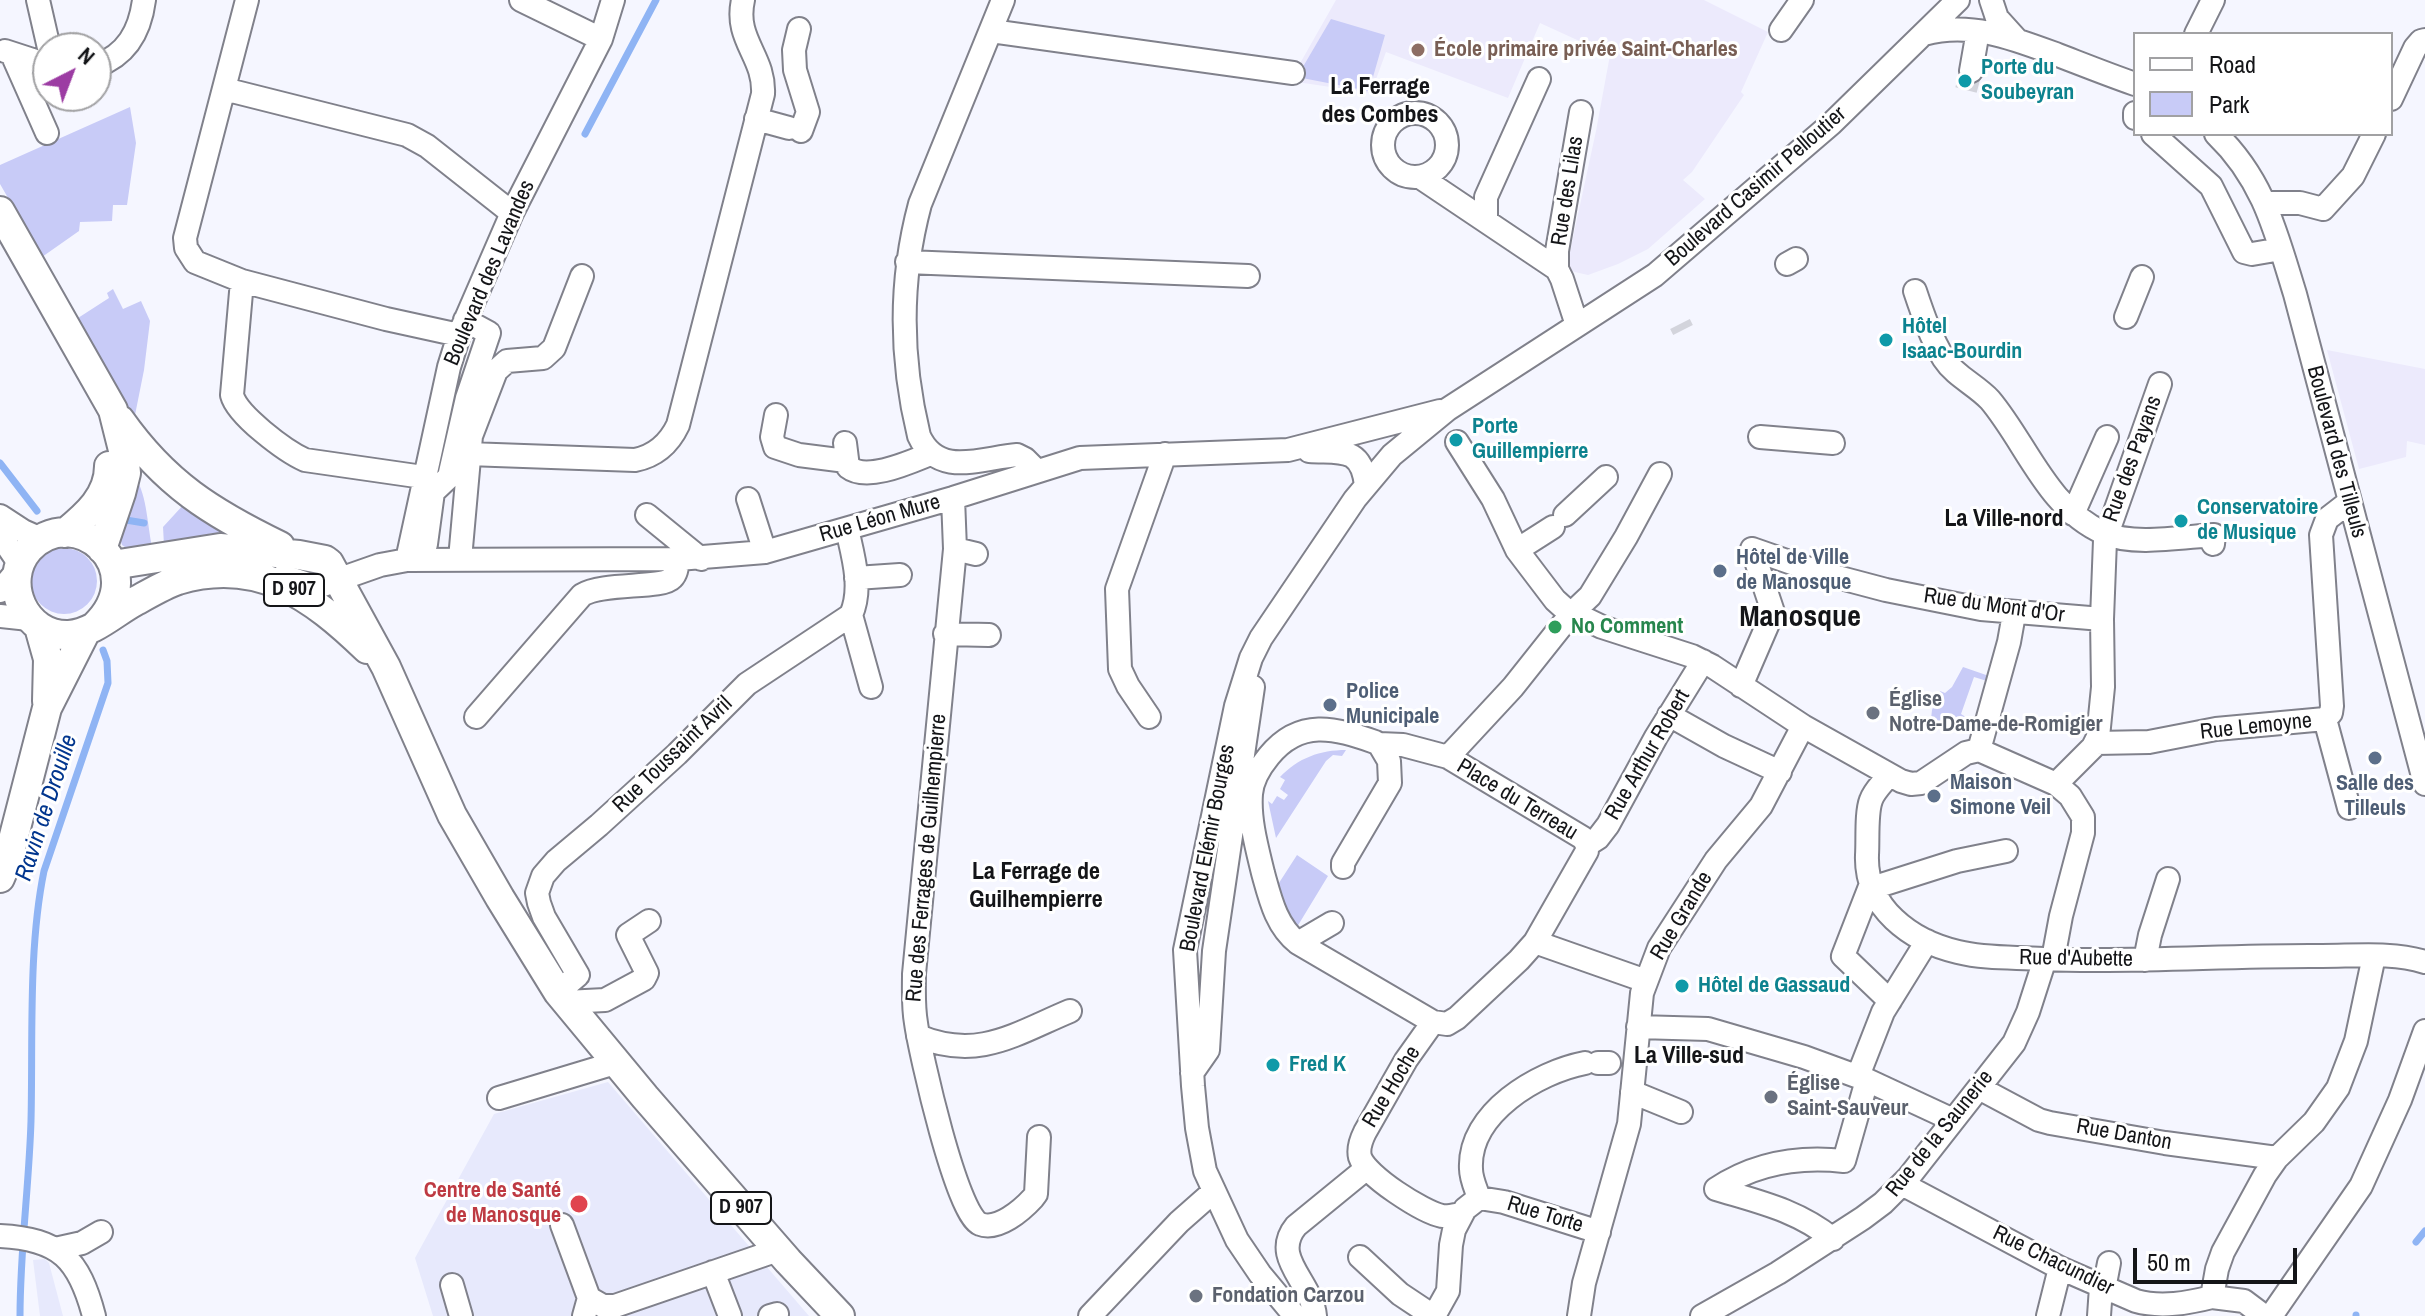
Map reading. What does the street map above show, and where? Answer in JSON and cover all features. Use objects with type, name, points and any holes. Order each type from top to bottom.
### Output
[{"type":"main road","points":[[0,211],[113,410],[140,447],[184,490],[234,523],[321,565]]},
{"type":"main road","points":[[0,878],[8,859],[47,708],[48,659],[34,623],[19,605],[12,576],[28,549],[83,518],[99,500],[109,477],[104,432],[87,364]]},
{"type":"main road","points":[[34,623],[54,634],[71,635],[90,628],[107,614],[115,599],[117,582],[108,547],[126,473],[113,410]]},
{"type":"main road","points":[[53,536],[79,534],[108,547]]},
{"type":"main road","name":"D 907","points":[[108,547],[220,548],[321,565],[386,667],[458,827],[562,997],[615,1063],[778,1250],[840,1316]]},
{"type":"main road","name":"D 907","points":[[90,628],[176,581],[238,575],[289,588],[318,605],[386,667]]},
{"type":"main road","points":[[47,708],[90,628]]},
{"type":"street","points":[[38,0],[45,32]]},
{"type":"street","points":[[112,58],[128,45],[136,31],[144,0]]},
{"type":"street","points":[[247,0],[185,243],[195,262],[242,281],[386,319],[489,333],[467,398],[449,477],[433,492],[426,544]]},
{"type":"street","points":[[521,0],[601,39]]},
{"type":"street","name":"Boulevard des Lavandes","points":[[407,560],[423,477],[449,367],[462,327],[512,213],[601,39],[613,0]]},
{"type":"street","points":[[468,454],[635,460],[644,458],[668,442],[678,425],[763,86],[760,69],[741,25],[743,0]]},
{"type":"street","points":[[1003,0],[927,183],[911,237],[904,296],[905,362],[919,436],[930,454],[942,461],[953,462],[1017,455],[1037,471]]},
{"type":"street","points":[[1781,30],[1802,0]]},
{"type":"street","name":"Boulevard Casimir Pelloutier","points":[[1442,413],[1655,275],[1831,124],[1958,0]]},
{"type":"street","points":[[1975,0],[1994,9],[2016,39]]},
{"type":"street","points":[[2197,32],[2213,0]]},
{"type":"street","points":[[756,119],[795,130],[808,112],[795,70],[794,50],[799,29]]},
{"type":"street","points":[[1924,34],[1949,29],[2016,39],[2133,83]]},
{"type":"street","points":[[991,31],[1293,73]]},
{"type":"street","points":[[1971,71],[1978,31]]},
{"type":"street","points":[[2393,95],[2415,48],[2425,40]]},
{"type":"street","points":[[6,52],[32,60]]},
{"type":"street","points":[[6,52],[47,133]]},
{"type":"street","points":[[1486,221],[1486,197],[1539,79]]},
{"type":"street","points":[[224,89],[407,135],[427,146],[512,213]]},
{"type":"street","name":"Rue des Lilas","points":[[1557,269],[1557,251],[1581,112]]},
{"type":"street","points":[[2155,136],[2211,186],[2244,252],[2252,254],[2281,249]]},
{"type":"street","name":"Boulevard des Tilleuls","points":[[2218,136],[2257,185],[2281,249],[2349,502],[2415,717],[2424,774]]},
{"type":"street","points":[[2269,212],[2300,203],[2323,209],[2353,176],[2373,136]]},
{"type":"street","points":[[1420,177],[1557,269],[1577,325]]},
{"type":"street","points":[[907,262],[1248,276]]},
{"type":"street","points":[[460,559],[468,454],[475,424],[496,371],[507,361],[533,360],[549,354],[582,276]]},
{"type":"street","points":[[2118,317],[2142,277]]},
{"type":"street","points":[[242,281],[232,395],[238,409],[290,452],[305,460],[423,477]]},
{"type":"street","points":[[1915,291],[1930,334],[1947,363],[1991,402],[2039,473],[2073,514],[2106,535],[2134,540],[2214,535],[2213,544]]},
{"type":"street","name":"Rue des Payans","points":[[2096,743],[2103,687],[2106,535],[2160,384]]},
{"type":"street","points":[[1392,455],[1403,421],[1442,413],[1493,499],[1517,550],[1555,600],[1571,614],[1703,661],[1803,726],[1888,776],[1918,784],[1966,753],[1979,750],[2056,784],[2075,802],[2084,822],[2049,959]]},
{"type":"street","name":"Boulevard Elémir Bourges","points":[[1295,1316],[1237,1240],[1205,1171],[1192,1073],[1185,950],[1236,709],[1251,658],[1261,638],[1366,485],[1392,455],[1442,413]]},
{"type":"street","points":[[776,415],[772,437],[775,447],[799,455],[846,452],[852,470],[868,473],[930,454]]},
{"type":"street","name":"Rue Léon Mure","points":[[321,565],[380,565],[407,560],[460,559],[701,559],[765,552],[1080,458],[1288,450],[1403,421]]},
{"type":"street","points":[[1760,437],[1833,443]]},
{"type":"street","points":[[2073,514],[2107,437]]},
{"type":"street","points":[[1288,450],[1354,457],[1363,467],[1366,485]]},
{"type":"street","points":[[1149,717],[1120,669],[1117,589],[1165,454]]},
{"type":"street","points":[[1448,757],[1513,687],[1594,590],[1660,474]]},
{"type":"street","points":[[1517,550],[1559,521],[1606,477]]},
{"type":"street","name":"Rue des Ferrages de Guilhempierre","points":[[953,498],[966,551],[945,634],[914,974],[918,1036],[953,1174],[974,1220],[980,1224],[994,1224],[1009,1218],[1036,1194],[1039,1137]]},
{"type":"street","points":[[748,499],[765,552]]},
{"type":"street","points":[[2325,719],[2331,713],[2332,706],[2321,535],[2327,519],[2349,502]]},
{"type":"street","points":[[647,515],[701,559]]},
{"type":"street","points":[[0,516],[23,531],[53,536]]},
{"type":"street","points":[[847,529],[863,569],[851,615],[871,687]]},
{"type":"street","points":[[0,535],[12,576]]},
{"type":"street","name":"Rue du Mont d'Or","points":[[1741,686],[1773,612],[1752,549],[1818,572],[1886,590],[1981,609],[2102,619]]},
{"type":"street","points":[[476,717],[582,595],[600,588],[666,582],[675,574],[678,559]]},
{"type":"street","points":[[176,581],[206,568],[230,565],[323,585],[321,565]]},
{"type":"street","points":[[863,569],[900,575]]},
{"type":"street","points":[[1979,750],[2014,614]]},
{"type":"street","name":"Rue Toussaint Avril","points":[[562,997],[578,975],[544,917],[537,893],[539,884],[556,861],[666,764],[747,684],[851,615]]},
{"type":"street","points":[[0,616],[34,623]]},
{"type":"street","points":[[945,634],[989,635]]},
{"type":"street","points":[[1192,1073],[1208,1050],[1214,951],[1244,786],[1254,683],[1251,658]]},
{"type":"street","name":"Rue Arthur Robert","points":[[1587,845],[1598,838],[1608,825],[1703,661]]},
{"type":"street","points":[[1669,715],[1724,746],[1780,772]]},
{"type":"street","name":"Rue Lemoyne","points":[[2096,743],[2149,742],[2216,729],[2325,719],[2349,808]]},
{"type":"street","name":"Rue Grande","points":[[1579,1316],[1584,1283],[1629,1124],[1632,1092],[1611,1064],[1638,1027],[1646,981],[1659,948],[1723,850],[1761,806],[1803,726]]},
{"type":"street","name":"Place du Terreau","points":[[1244,786],[1286,740],[1306,730],[1336,730],[1379,744],[1403,745],[1448,757],[1583,838],[1587,851],[1535,942],[1454,1021],[1443,1025],[1433,1022]]},
{"type":"street","points":[[2056,784],[2096,743]]},
{"type":"street","points":[[1343,867],[1390,783],[1389,761],[1379,744]]},
{"type":"street","points":[[1888,776],[1869,804],[1867,861],[1872,886],[1843,956],[1890,1001]]},
{"type":"street","points":[[1244,786],[1251,804],[1255,843],[1269,892],[1288,935],[1433,1022]]},
{"type":"street","points":[[1872,886],[1957,861],[2006,851]]},
{"type":"street","points":[[2145,960],[2168,879]]},
{"type":"street","name":"Rue d'Aubette","points":[[1872,886],[1885,911],[1908,930],[1927,941],[1969,954],[2145,960],[2258,955],[2374,956],[2405,957],[2425,962]]},
{"type":"street","points":[[562,997],[605,1000],[644,979],[647,973],[628,935],[649,921]]},
{"type":"street","points":[[1298,943],[1332,923]]},
{"type":"street","points":[[1833,1239],[1802,1217],[1716,1189],[1736,1176],[1790,1161],[1844,1161],[1862,1078],[1883,1012],[1927,941]]},
{"type":"street","points":[[1535,942],[1646,981]]},
{"type":"street","points":[[2212,1297],[2223,1252],[2265,1175],[2277,1158],[2314,1122],[2338,1088],[2356,1041],[2374,956]]},
{"type":"street","name":"Rue de la Saunerie","points":[[1702,1316],[1833,1239],[1883,1203],[1902,1184],[2020,1032],[2049,959]]},
{"type":"street","points":[[918,1036],[940,1045],[984,1046],[1070,1011]]},
{"type":"street","name":"Rue Hoche","points":[[1364,1162],[1360,1144],[1365,1132],[1406,1060],[1433,1022]]},
{"type":"street","points":[[1638,1027],[1708,1029],[1804,1057],[1862,1078],[1953,1120]]},
{"type":"street","points":[[2271,1316],[2361,1186],[2400,1100],[2425,1031]]},
{"type":"street","points":[[499,1098],[615,1063]]},
{"type":"street","points":[[1479,1198],[1471,1169],[1475,1144],[1487,1122],[1512,1097],[1541,1077],[1611,1064]]},
{"type":"street","name":"Rue Danton","points":[[1979,1088],[2050,1123],[2277,1158]]},
{"type":"street","points":[[1632,1092],[1681,1112]]},
{"type":"street","points":[[1315,1316],[1313,1301],[1286,1252],[1289,1234],[1364,1162],[1392,1189],[1429,1211],[1458,1222],[1451,1245],[1448,1291],[1433,1316],[1400,1294],[1360,1257]]},
{"type":"street","name":"Rue Chacundier","points":[[1902,1184],[2103,1288],[2148,1304],[2172,1304],[2212,1297],[2244,1301],[2264,1316]]},
{"type":"street","points":[[1090,1316],[1179,1222],[1213,1192]]},
{"type":"street","name":"Rue Torte","points":[[1458,1222],[1479,1198],[1489,1198],[1599,1232]]},
{"type":"street","points":[[562,1225],[586,1307],[615,1306],[778,1250]]},
{"type":"street","points":[[5,1236],[46,1244],[82,1243],[101,1232]]},
{"type":"street","points":[[46,1244],[81,1278],[94,1316]]},
{"type":"street","points":[[2099,1316],[2109,1263]]},
{"type":"street","points":[[2048,1316],[2060,1268]]},
{"type":"street","points":[[713,1272],[730,1316]]},
{"type":"street","points":[[452,1285],[461,1316]]},
{"type":"shaded area","points":[[1336,0],[1704,0],[1768,32],[1741,92],[1744,95],[1692,172],[1683,180],[1705,199],[1648,249],[1588,275],[1566,270],[1610,55],[1540,23],[1508,98],[1386,52],[1371,93],[1290,81]]},
{"type":"shaded area","points":[[2327,350],[2425,369],[2425,445],[2407,441],[2406,457],[2359,469]]},
{"type":"shaded area","name":"Centre de Santé de Manosque","points":[[608,1082],[809,1316],[433,1316],[415,1258],[494,1114]]},
{"type":"shaded area","points":[[45,1259],[49,1263],[63,1316],[40,1316],[33,1260]]},
{"type":"green space","points":[[1331,19],[1385,35],[1369,91],[1297,77]]},
{"type":"green space","points":[[130,107],[136,143],[127,205],[113,205],[112,221],[80,222],[79,231],[42,257],[0,184],[0,165]]},
{"type":"green space","points":[[113,289],[123,309],[141,301],[150,321],[134,420],[78,318],[109,298],[107,293]]},
{"type":"green space","points":[[135,476],[145,503],[153,551],[135,554],[122,545],[118,533]]},
{"type":"green space","points":[[185,503],[252,543],[222,542],[213,533],[164,545],[163,527]]},
{"type":"green space","points":[[64,548],[77,551],[87,558],[94,568],[97,581],[94,594],[87,604],[77,611],[64,614],[51,611],[41,604],[34,594],[31,581],[34,568],[41,558],[51,551]]},
{"type":"green space","points":[[1963,667],[1989,676],[1987,681],[1974,677],[1961,714],[1978,725],[1972,732],[1941,722],[1930,728],[1932,710],[1940,691],[1945,693],[1952,687]]},
{"type":"green space","points":[[1346,750],[1342,756],[1333,755],[1326,761],[1276,838],[1268,801],[1272,804],[1277,796],[1284,800],[1288,795],[1280,789],[1285,780],[1280,777],[1310,756]]},
{"type":"green space","points":[[1297,855],[1328,876],[1297,927],[1277,886]]},
{"type":"waterway","points":[[585,134],[656,0]]},
{"type":"waterway","name":"Ravin de Drouille","points":[[0,463],[37,511]]},
{"type":"waterway","points":[[126,520],[144,523]]},
{"type":"waterway","name":"Ravin de Drouille","points":[[20,1316],[31,1121],[33,963],[39,901],[44,871],[108,683],[103,650]]},
{"type":"waterway","points":[[2416,1242],[2425,1231]]},
{"type":"tunnel","points":[[1966,90],[1971,71]]},
{"type":"tunnel","points":[[1680,324],[1683,330]]},
{"type":"place","name":"École primaire privée Saint-Charles","points":[[1418,50]]},
{"type":"place","name":"Porte du Soubeyran","points":[[1965,81]]},
{"type":"place","name":"Hôtel Isaac-Bourdin","points":[[1886,340]]},
{"type":"place","name":"Porte Guillempierre","points":[[1456,440]]},
{"type":"place","name":"Conservatoire de Musique","points":[[2181,521]]},
{"type":"place","name":"Hôtel de Ville de Manosque","points":[[1720,571]]},
{"type":"place","name":"No Comment","points":[[1555,627]]},
{"type":"place","name":"Police Municipale","points":[[1330,705]]},
{"type":"place","name":"Église Notre-Dame-de-Romigier","points":[[1873,713]]},
{"type":"place","name":"Salle des Tilleuls","points":[[2375,758]]},
{"type":"place","name":"Maison Simone Veil","points":[[1934,796]]},
{"type":"place","name":"Hôtel de Gassaud","points":[[1682,986]]},
{"type":"place","name":"Fred K","points":[[1273,1065]]},
{"type":"place","name":"Église Saint-Sauveur","points":[[1771,1097]]},
{"type":"place","name":"Centre de Santé de Manosque","points":[[579,1204]]},
{"type":"place","name":"Fondation Carzou","points":[[1196,1296]]},
{"type":"district","name":"La Ferrage des Combes","points":[[1380,102]]},
{"type":"district","name":"La Ville-nord","points":[[2004,520]]},
{"type":"district","name":"Manosque","points":[[1800,618]]},
{"type":"district","name":"La Ferrage de Guilhempierre","points":[[1036,887]]},
{"type":"district","name":"La Ville-sud","points":[[1689,1057]]}]
